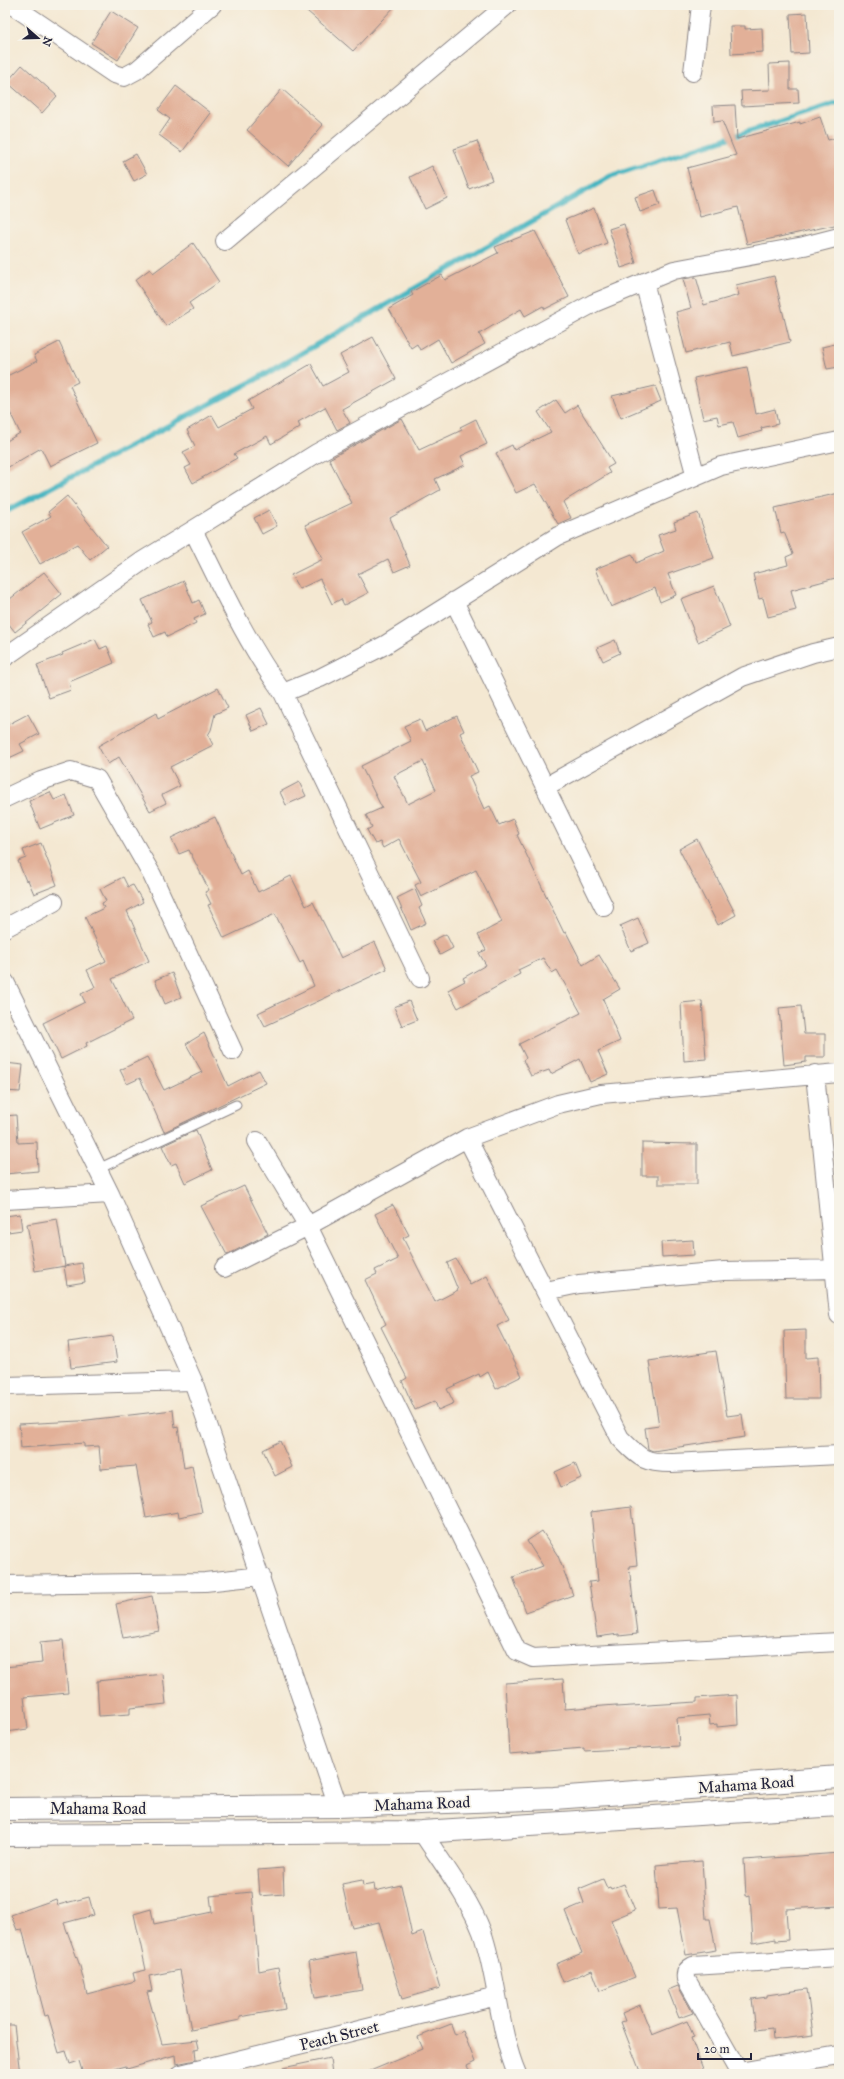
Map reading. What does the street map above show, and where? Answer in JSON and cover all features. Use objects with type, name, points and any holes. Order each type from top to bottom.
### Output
[{"type":"street","points":[[12,5],[114,74],[124,77],[137,70],[212,5]]},
{"type":"street","points":[[225,240],[507,5]]},
{"type":"street","points":[[693,72],[701,5]]},
{"type":"street","points":[[5,657],[144,560],[317,453],[594,303],[674,270],[804,246],[839,237]]},
{"type":"street","points":[[644,282],[696,477]]},
{"type":"street","points":[[283,693],[320,678],[385,645],[558,536],[721,466],[839,440]]},
{"type":"street","points":[[193,530],[240,624],[265,668],[283,693],[420,978]]},
{"type":"street","points":[[454,601],[604,907]]},
{"type":"street","points":[[545,787],[742,677],[813,653],[839,647]]},
{"type":"street","points":[[5,798],[41,781],[71,771],[97,779],[152,875],[233,1050]]},
{"type":"street","points":[[5,928],[54,902]]},
{"type":"street","points":[[7,989],[110,1194],[193,1381],[338,1806]]},
{"type":"street","points":[[224,1268],[308,1226],[468,1138],[558,1104],[602,1094],[839,1073]]},
{"type":"street","points":[[815,1074],[837,1269],[839,1315]]},
{"type":"street","points":[[468,1138],[620,1438],[641,1458],[655,1463],[672,1464],[839,1455]]},
{"type":"street","points":[[257,1142],[308,1226],[517,1651],[533,1658],[839,1642]]},
{"type":"street","points":[[5,1200],[110,1194]]},
{"type":"street","points":[[546,1291],[579,1284],[724,1271],[769,1269],[837,1269]]},
{"type":"street","points":[[5,1386],[193,1381]]},
{"type":"street","points":[[5,1585],[205,1582],[260,1576]]},
{"type":"street","name":"Mahama Road","points":[[5,1809],[338,1806],[554,1798],[839,1777]]},
{"type":"street","name":"Mahama Road","points":[[5,1835],[422,1832],[839,1805]]},
{"type":"street","points":[[422,1832],[466,1901],[482,1931],[507,2041],[517,2074]]},
{"type":"street","points":[[839,1957],[693,1966],[686,1972],[686,1979],[739,2073],[839,2055]]},
{"type":"street","name":"Peach Street","points":[[181,2074],[497,1996]]},
{"type":"lane","points":[[98,1169],[236,1105]]},
{"type":"building","points":[[300,5],[396,5],[353,51]]},
{"type":"building","points":[[111,11],[138,28],[118,60],[91,43]]},
{"type":"building","points":[[807,13],[809,53],[792,54],[790,14]]},
{"type":"building","points":[[730,26],[745,26],[745,29],[762,28],[763,52],[731,54]]},
{"type":"building","points":[[790,63],[790,89],[798,89],[799,103],[742,106],[741,91],[770,90],[769,64]]},
{"type":"building","points":[[22,65],[57,96],[42,113],[7,82]]},
{"type":"building","points":[[176,86],[211,113],[182,152],[159,135],[170,119],[158,110]]},
{"type":"building","points":[[282,89],[323,125],[288,166],[247,130]]},
{"type":"building","points":[[735,105],[737,139],[800,122],[800,124],[820,117],[828,140],[836,138],[839,153],[839,224],[747,244],[738,207],[700,217],[687,168],[736,155],[722,121],[714,122],[713,106]]},
{"type":"building","points":[[477,141],[492,180],[469,189],[454,149]]},
{"type":"building","points":[[136,154],[147,174],[134,181],[123,161]]},
{"type":"building","points":[[432,166],[447,198],[425,209],[410,177]]},
{"type":"building","points":[[655,190],[660,205],[640,212],[635,197]]},
{"type":"building","points":[[594,208],[607,243],[578,254],[565,220]]},
{"type":"building","points":[[624,224],[636,263],[621,268],[609,229]]},
{"type":"building","points":[[535,231],[569,297],[545,309],[543,306],[525,316],[521,309],[479,334],[485,344],[451,363],[438,339],[420,350],[417,344],[411,348],[389,309],[413,295],[411,292],[442,275],[445,280],[498,253],[495,247]]},
{"type":"building","points":[[193,243],[219,282],[189,303],[193,309],[166,326],[135,280],[150,269],[153,273]]},
{"type":"building","points":[[774,276],[790,342],[733,356],[730,342],[686,353],[676,312],[691,308],[683,279],[696,277],[704,305],[739,295],[736,285]]},
{"type":"building","points":[[373,337],[396,379],[342,409],[350,423],[337,430],[325,407],[298,422],[300,427],[271,444],[267,436],[234,454],[237,458],[193,483],[185,468],[191,465],[183,452],[195,446],[187,430],[212,415],[219,427],[252,409],[248,401],[311,364],[323,386],[349,372],[340,355]]},
{"type":"building","points":[[59,342],[78,382],[70,386],[97,443],[50,466],[41,448],[5,469],[5,442],[20,433],[5,402],[5,377],[37,361],[34,355]]},
{"type":"building","points":[[839,343],[839,367],[827,369],[822,347]]},
{"type":"building","points":[[747,367],[756,414],[775,409],[778,424],[761,428],[762,431],[738,438],[733,422],[719,425],[717,416],[703,419],[694,378]]},
{"type":"building","points":[[655,386],[661,401],[621,418],[612,396]]},
{"type":"building","points":[[556,400],[565,413],[577,405],[614,464],[607,468],[610,473],[563,502],[571,518],[558,524],[535,484],[516,493],[496,453],[512,445],[514,450],[551,432],[538,412]]},
{"type":"building","points":[[402,419],[419,450],[462,430],[460,427],[476,419],[487,444],[461,456],[465,465],[435,479],[440,490],[390,518],[410,565],[394,572],[388,559],[358,574],[368,593],[344,605],[341,599],[332,604],[320,579],[299,589],[291,575],[323,559],[305,525],[352,503],[329,459]]},
{"type":"building","points":[[839,493],[839,577],[791,590],[796,610],[768,617],[763,598],[759,599],[753,574],[788,565],[786,557],[793,554],[784,532],[781,533],[775,508]]},
{"type":"building","points":[[67,496],[107,546],[90,560],[77,544],[40,564],[22,532],[51,516],[48,512]]},
{"type":"building","points":[[269,510],[277,526],[262,534],[254,518]]},
{"type":"building","points":[[698,513],[714,558],[668,574],[676,595],[660,602],[655,588],[611,607],[595,569],[632,554],[636,563],[664,551],[658,535],[676,529],[674,522]]},
{"type":"building","points":[[44,572],[62,594],[15,632],[5,619],[5,603]]},
{"type":"building","points":[[184,581],[193,603],[199,600],[205,614],[194,619],[196,623],[167,637],[165,632],[154,637],[148,624],[152,622],[142,600]]},
{"type":"building","points":[[714,586],[730,627],[698,642],[681,599]]},
{"type":"building","points":[[95,639],[100,649],[107,646],[114,663],[69,682],[71,690],[49,698],[37,665],[63,655],[62,653]]},
{"type":"building","points":[[615,640],[620,653],[603,661],[597,648]]},
{"type":"building","points":[[218,688],[228,708],[215,714],[211,730],[208,735],[213,745],[170,767],[180,786],[162,795],[166,803],[150,811],[119,757],[108,764],[98,746],[156,713],[158,719]]},
{"type":"building","points":[[261,708],[269,724],[253,731],[246,715]]},
{"type":"building","points":[[28,714],[39,734],[20,744],[24,751],[5,760],[5,716],[9,724]]},
{"type":"building","points":[[457,716],[464,731],[460,733],[478,772],[469,776],[484,809],[490,806],[499,825],[513,819],[519,834],[517,835],[564,933],[566,932],[583,965],[599,955],[620,989],[603,999],[620,1041],[598,1051],[608,1074],[590,1082],[580,1059],[551,1074],[549,1070],[531,1076],[523,1060],[526,1058],[519,1044],[581,1013],[557,970],[552,973],[543,958],[518,970],[520,974],[458,1008],[448,990],[465,981],[463,978],[486,965],[479,953],[486,950],[478,935],[502,922],[476,870],[421,897],[415,885],[421,882],[399,839],[383,848],[380,842],[375,844],[367,830],[372,827],[366,815],[382,808],[361,766],[411,741],[404,726],[420,719],[425,731]],"holes":[[[423,761],[436,790],[408,804],[394,776]]]},
{"type":"building","points":[[299,782],[306,796],[286,805],[280,792]]},
{"type":"building","points":[[50,792],[54,800],[66,795],[74,815],[40,829],[29,801]]},
{"type":"building","points":[[215,817],[241,875],[248,871],[258,892],[291,876],[306,906],[313,902],[341,958],[375,942],[387,969],[265,1026],[258,1013],[314,986],[303,961],[300,963],[275,914],[224,938],[208,905],[211,904],[205,892],[209,890],[189,850],[179,854],[171,838]]},
{"type":"building","points":[[697,839],[736,915],[718,925],[679,849]]},
{"type":"building","points":[[41,843],[57,885],[34,894],[28,880],[26,881],[18,861],[26,858],[23,850]]},
{"type":"building","points":[[123,877],[128,887],[133,885],[143,902],[127,911],[149,961],[112,979],[132,1020],[86,1043],[87,1046],[61,1059],[43,1023],[85,1002],[81,994],[95,987],[87,970],[106,961],[85,917],[104,908],[102,903],[106,901],[100,889]]},
{"type":"building","points":[[415,889],[422,906],[419,908],[426,923],[411,930],[397,898]]},
{"type":"building","points":[[638,918],[649,943],[631,951],[620,926]]},
{"type":"building","points":[[446,934],[453,948],[440,955],[432,941]]},
{"type":"building","points":[[172,973],[181,997],[165,1004],[155,980]]},
{"type":"building","points":[[409,1001],[417,1020],[402,1026],[394,1007]]},
{"type":"building","points":[[702,1001],[706,1059],[684,1061],[681,1003]]},
{"type":"building","points":[[801,1006],[804,1034],[825,1034],[825,1057],[806,1057],[806,1062],[784,1065],[779,1008]]},
{"type":"building","points":[[204,1033],[228,1086],[259,1070],[266,1083],[164,1132],[140,1078],[127,1084],[120,1070],[147,1057],[164,1090],[202,1072],[186,1044]]},
{"type":"building","points":[[5,1063],[23,1065],[20,1092],[5,1091]]},
{"type":"building","points":[[16,1115],[18,1143],[37,1142],[38,1171],[5,1174],[5,1116]]},
{"type":"building","points":[[196,1130],[212,1170],[185,1183],[176,1163],[171,1165],[162,1146]]},
{"type":"building","points":[[642,1143],[697,1144],[697,1184],[658,1184],[658,1176],[642,1176]]},
{"type":"building","points":[[244,1186],[268,1234],[227,1255],[201,1206]]},
{"type":"building","points":[[393,1205],[409,1235],[403,1238],[435,1302],[458,1290],[447,1263],[456,1259],[470,1285],[487,1276],[509,1320],[497,1326],[522,1376],[496,1389],[488,1372],[480,1377],[479,1374],[447,1389],[454,1403],[438,1410],[435,1401],[415,1410],[402,1381],[407,1378],[381,1327],[386,1324],[365,1280],[377,1274],[375,1270],[398,1259],[375,1214]]},
{"type":"building","points":[[20,1214],[22,1230],[8,1232],[5,1216]]},
{"type":"building","points":[[57,1219],[65,1266],[35,1271],[27,1224]]},
{"type":"building","points":[[693,1240],[694,1255],[662,1257],[661,1242]]},
{"type":"building","points":[[82,1263],[85,1282],[67,1285],[64,1266]]},
{"type":"building","points":[[806,1330],[806,1358],[818,1357],[819,1399],[786,1399],[784,1331]]},
{"type":"building","points":[[113,1336],[117,1362],[71,1368],[68,1342]]},
{"type":"building","points":[[716,1351],[727,1416],[742,1414],[745,1437],[653,1451],[648,1449],[645,1428],[659,1426],[649,1361]]},
{"type":"building","points":[[173,1410],[175,1428],[178,1427],[184,1468],[192,1466],[202,1512],[179,1517],[178,1512],[146,1518],[136,1466],[101,1469],[99,1446],[84,1447],[84,1443],[21,1448],[19,1424],[79,1421]]},
{"type":"building","points":[[280,1441],[292,1467],[275,1476],[263,1450]]},
{"type":"building","points":[[575,1463],[581,1478],[561,1487],[555,1472]]},
{"type":"building","points":[[631,1507],[637,1565],[629,1566],[637,1634],[619,1636],[619,1634],[597,1637],[589,1582],[598,1581],[591,1512]]},
{"type":"building","points":[[542,1531],[558,1556],[573,1595],[526,1612],[513,1577],[543,1566],[527,1541]]},
{"type":"building","points":[[152,1596],[159,1631],[123,1638],[116,1604]]},
{"type":"building","points":[[63,1640],[68,1693],[24,1697],[28,1729],[5,1732],[5,1667],[42,1663],[40,1642]]},
{"type":"building","points":[[163,1674],[166,1704],[130,1708],[130,1714],[99,1716],[97,1681]]},
{"type":"building","points":[[563,1679],[565,1709],[616,1705],[616,1707],[697,1702],[697,1698],[737,1695],[738,1725],[717,1727],[717,1724],[710,1725],[709,1715],[677,1718],[679,1746],[584,1751],[584,1748],[509,1754],[505,1683]]},
{"type":"building","points":[[839,1853],[839,1906],[786,1909],[788,1940],[775,1941],[775,1939],[753,1943],[750,1895],[746,1896],[744,1860]]},
{"type":"building","points":[[702,1861],[706,1919],[710,1919],[716,1950],[686,1955],[677,1908],[659,1909],[656,1865]]},
{"type":"building","points":[[283,1868],[284,1894],[260,1896],[258,1870]]},
{"type":"building","points":[[603,1879],[607,1888],[610,1887],[611,1889],[624,1884],[635,1910],[611,1920],[635,1977],[600,1991],[592,1970],[563,1982],[556,1964],[582,1953],[565,1911],[584,1903],[579,1889]]},
{"type":"building","points":[[362,1880],[363,1886],[374,1884],[375,1891],[401,1885],[412,1936],[423,1932],[440,1988],[402,1999],[379,1922],[352,1928],[342,1884]]},
{"type":"building","points":[[252,1892],[259,1971],[278,1967],[285,2009],[240,2017],[240,2020],[191,2030],[180,1970],[149,1976],[152,1991],[147,1992],[162,2044],[197,2040],[199,2048],[195,2049],[196,2060],[176,2064],[175,2055],[127,2069],[126,2066],[96,2074],[83,2074],[79,2061],[70,2064],[66,2051],[59,2053],[48,2015],[45,2016],[22,1929],[17,1930],[11,1915],[56,1899],[58,1905],[89,1897],[94,1915],[64,1923],[80,1966],[87,1994],[135,1981],[133,1973],[146,1970],[134,1914],[151,1909],[154,1924],[212,1912],[210,1896]]},
{"type":"building","points":[[356,1952],[362,1990],[315,1998],[309,1961]]},
{"type":"building","points":[[678,1986],[693,2013],[679,2018],[668,1990]]},
{"type":"building","points":[[807,1989],[813,2035],[773,2040],[772,2028],[756,2030],[752,1999],[767,1997],[767,1995]]},
{"type":"building","points":[[640,2005],[652,2035],[687,2021],[694,2037],[691,2038],[705,2074],[641,2074],[621,2022],[625,2021],[622,2013]]},
{"type":"building","points":[[451,2024],[455,2035],[463,2031],[475,2062],[467,2066],[471,2074],[363,2074],[423,2049],[418,2037]]},
{"type":"building","points":[[5,2025],[14,2025],[20,2074],[5,2074]]},
{"type":"building","points":[[330,2058],[332,2074],[284,2074],[283,2068]]},
{"type":"waterway","points":[[5,512],[255,380],[611,176],[839,102]]}]
